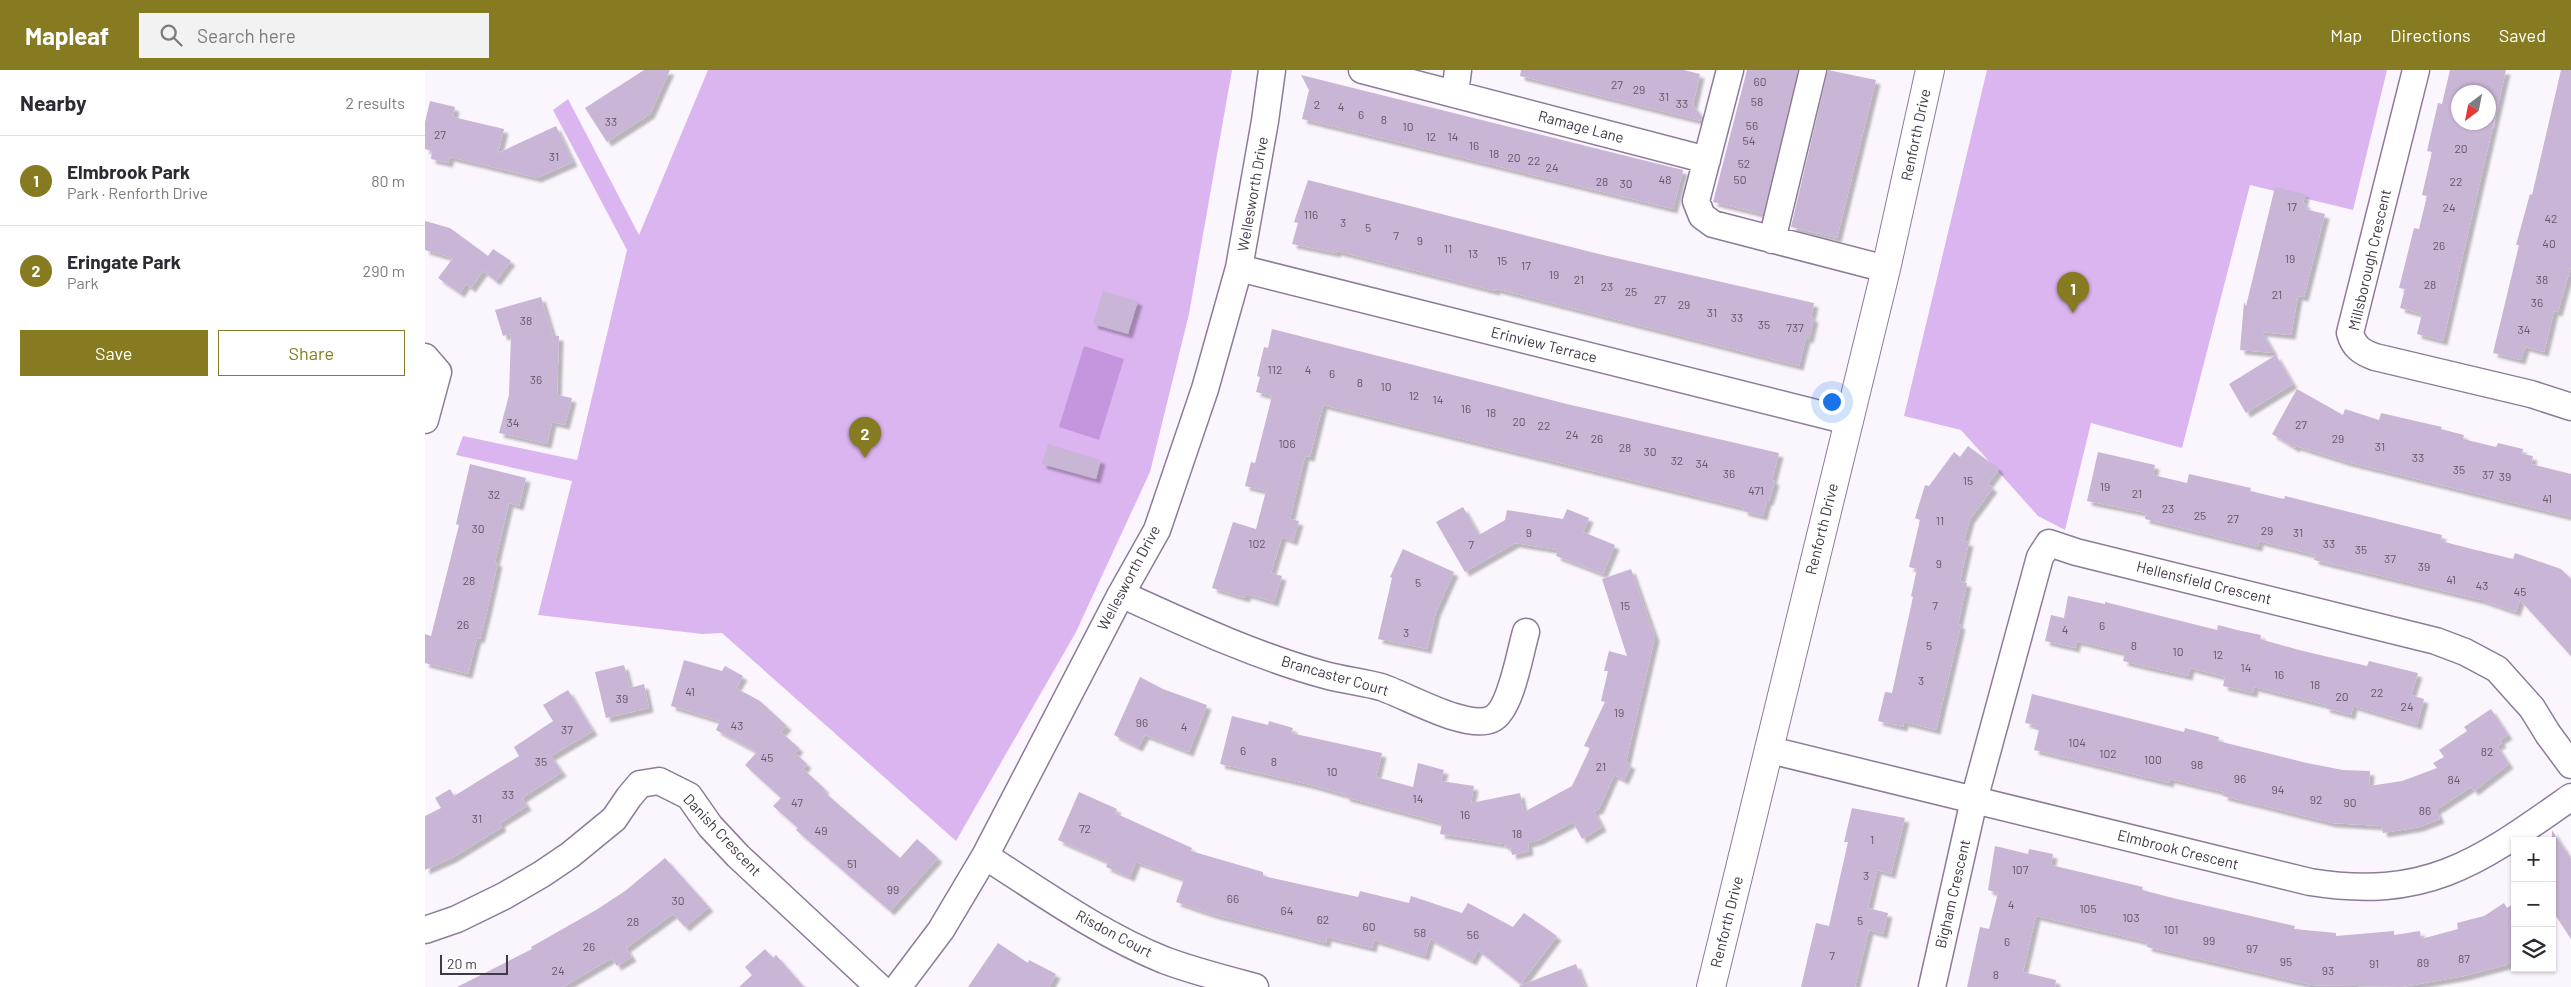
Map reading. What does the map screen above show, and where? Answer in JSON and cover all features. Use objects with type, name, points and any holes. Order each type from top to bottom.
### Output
[{"type":"main road","name":"Renforth Drive","points":[[1711,987],[1886,269],[1930,70]]},
{"type":"street","name":"Wellesworth Drive","points":[[898,987],[941,930],[985,856],[1121,594],[1157,530],[1205,389],[1239,268],[1272,70]]},
{"type":"street","points":[[1730,70],[1696,201],[1702,216],[1713,224],[1886,269]]},
{"type":"street","points":[[1773,240],[1813,70]]},
{"type":"street","name":"Millsborough Crescent","points":[[2416,70],[2351,333],[2352,342],[2362,352],[2375,357],[2531,394],[2571,407]]},
{"type":"street","name":"Ramage Lane","points":[[1369,71],[1457,82],[1707,160]]},
{"type":"street","name":"Erinview Terrace","points":[[1239,268],[1848,421]]},
{"type":"street","points":[[425,357],[438,372],[425,420]]},
{"type":"street","name":"Hellensfield Crescent","points":[[1974,800],[2040,557],[2049,543],[2076,552],[2435,641],[2465,652],[2497,669],[2533,708],[2548,734],[2571,766]]},
{"type":"street","name":"Brancaster Court","points":[[1121,594],[1185,623],[1289,664],[1325,675],[1382,687],[1432,709],[1481,722],[1494,718],[1504,707],[1526,632]]},
{"type":"street","name":"Elmbrook Crescent","points":[[1770,750],[2311,882],[2339,887],[2417,883],[2440,876],[2468,865],[2499,847],[2571,797]]},
{"type":"street","name":"Danish Crescent","points":[[425,930],[457,919],[543,874],[571,855],[614,819],[640,784],[659,781],[689,796],[710,826],[738,856],[879,987]]},
{"type":"street","name":"Bigham Crescent","points":[[1932,987],[1974,800]]},
{"type":"street","name":"Risdon Court","points":[[985,856],[1094,926],[1143,950],[1165,960],[1255,987]]},
{"type":"shaded area","points":[[708,70],[1232,70],[1189,314],[1150,472],[1076,632],[956,841],[722,633],[702,634],[538,615],[572,481],[456,455],[463,436],[577,460],[627,250],[553,110],[568,99],[639,235]]},
{"type":"shaded area","points":[[1987,70],[2387,70],[2353,210],[2250,185],[2182,448],[2091,423],[2065,530],[2038,516],[1961,430],[1904,416]]},
{"type":"shaded area","points":[[1084,346],[1124,359],[1099,440],[1059,427]]},
{"type":"building","points":[[644,70],[670,70],[650,114],[607,142],[585,108]]},
{"type":"building","points":[[1521,70],[1684,70],[1700,74],[1693,105],[1702,117],[1701,121],[1520,76]]},
{"type":"building","points":[[1747,70],[1798,70],[1763,214],[1713,202]]},
{"type":"building","points":[[1828,70],[1876,80],[1837,238],[1791,227]]},
{"type":"building","points":[[2450,70],[2506,70],[2496,113],[2496,85],[2451,85],[2451,130],[2492,130],[2443,341],[2417,334],[2422,314],[2400,308],[2405,289],[2399,288],[2414,228],[2419,229],[2427,196],[2422,195],[2432,152],[2427,151],[2438,103],[2442,104]]},
{"type":"building","points":[[2561,70],[2571,70],[2571,266],[2558,312],[2554,311],[2544,352],[2525,347],[2521,360],[2493,353],[2519,245],[2516,245],[2530,194],[2532,195]]},
{"type":"building","points":[[1301,75],[1683,170],[1673,209],[1302,119],[1309,90]]},
{"type":"building","points":[[430,101],[455,107],[453,117],[504,129],[498,153],[556,126],[573,162],[537,178],[450,157],[448,163],[431,159],[432,151],[425,149],[425,122]]},
{"type":"building","points":[[1308,180],[1603,255],[1814,303],[1811,317],[1814,318],[1809,339],[1806,338],[1799,366],[1496,289],[1495,291],[1337,251],[1336,253],[1292,244],[1298,223],[1294,222]]},
{"type":"building","points":[[2275,187],[2305,194],[2303,203],[2306,204],[2305,209],[2325,214],[2304,297],[2298,296],[2291,335],[2262,332],[2274,353],[2240,350],[2244,302],[2246,306]]},
{"type":"building","points":[[425,221],[450,228],[488,256],[493,249],[511,261],[496,281],[483,271],[471,288],[466,284],[460,293],[438,278],[453,258],[425,250]]},
{"type":"building","points":[[1103,291],[1138,301],[1128,334],[1093,324]]},
{"type":"building","points":[[541,297],[553,336],[559,336],[557,395],[572,398],[565,425],[552,422],[547,444],[499,433],[509,395],[511,334],[503,336],[495,310]]},
{"type":"building","points":[[1272,329],[1567,404],[1779,453],[1772,480],[1775,481],[1769,501],[1767,501],[1763,516],[1743,511],[1744,508],[1323,405],[1310,457],[1305,456],[1290,519],[1299,521],[1293,541],[1282,537],[1271,573],[1282,576],[1274,602],[1247,594],[1245,598],[1212,588],[1233,522],[1256,529],[1266,491],[1245,486],[1251,462],[1255,463],[1272,396],[1256,392],[1260,377],[1257,376],[1264,347],[1268,348]]},
{"type":"building","points":[[2276,355],[2293,384],[2246,413],[2229,384]]},
{"type":"building","points":[[2297,389],[2343,415],[2345,409],[2379,420],[2381,413],[2442,427],[2441,429],[2464,435],[2463,439],[2496,447],[2498,443],[2523,449],[2522,454],[2533,456],[2531,464],[2571,474],[2571,517],[2347,462],[2296,446],[2295,448],[2272,434]]},
{"type":"building","points":[[1048,444],[1101,460],[1096,479],[1042,464]]},
{"type":"building","points":[[1968,446],[1999,469],[1988,484],[1993,488],[1970,519],[1964,541],[1969,542],[1960,581],[1967,583],[1958,624],[1961,625],[1936,730],[1904,722],[1903,727],[1878,721],[1885,692],[1892,693],[1913,597],[1911,596],[1917,569],[1909,567],[1920,520],[1915,518],[1925,485],[1929,486],[1954,452],[1960,457]]},
{"type":"building","points":[[2098,452],[2155,465],[2153,475],[2187,483],[2189,474],[2251,488],[2250,491],[2284,499],[2285,496],[2442,535],[2441,541],[2472,549],[2513,559],[2515,553],[2561,569],[2571,579],[2571,656],[2520,600],[2516,612],[2481,600],[2314,560],[2315,555],[2259,541],[2258,547],[2145,519],[2146,513],[2087,501]]},
{"type":"building","points":[[470,464],[526,478],[519,506],[509,503],[495,562],[498,562],[487,611],[480,639],[477,638],[468,674],[425,663],[425,634],[431,636],[459,525],[456,524]]},
{"type":"building","points":[[1463,507],[1479,535],[1505,520],[1507,510],[1563,519],[1567,509],[1589,518],[1583,532],[1615,545],[1603,574],[1556,556],[1558,550],[1515,543],[1465,572],[1436,522]]},
{"type":"building","points":[[1403,549],[1454,572],[1436,612],[1427,649],[1378,639],[1392,578],[1390,577]]},
{"type":"building","points":[[1631,569],[1655,637],[1626,762],[1631,765],[1624,780],[1614,775],[1599,809],[1594,811],[1602,827],[1582,839],[1573,822],[1539,840],[1528,843],[1529,851],[1512,855],[1510,845],[1505,847],[1504,844],[1440,834],[1442,823],[1345,797],[1346,795],[1311,785],[1220,764],[1232,716],[1268,725],[1269,721],[1293,728],[1291,733],[1382,753],[1376,777],[1413,787],[1418,763],[1444,770],[1441,781],[1474,786],[1471,803],[1520,793],[1524,812],[1572,786],[1590,748],[1584,746],[1605,702],[1601,701],[1608,671],[1604,671],[1609,651],[1627,656],[1602,579]]},
{"type":"building","points":[[2068,596],[2105,604],[2105,602],[2217,630],[2218,625],[2261,635],[2260,639],[2367,666],[2369,661],[2418,673],[2411,695],[2424,699],[2417,725],[2353,706],[2351,715],[2325,708],[2326,705],[2254,687],[2253,693],[2223,686],[2225,677],[2190,668],[2188,676],[2147,667],[2123,661],[2125,653],[2077,641],[2075,648],[2045,641],[2051,615],[2064,618]]},
{"type":"building","points":[[684,660],[722,671],[725,666],[743,676],[736,688],[760,701],[787,726],[781,732],[799,748],[795,753],[807,764],[803,769],[825,789],[823,791],[900,858],[917,839],[938,858],[890,911],[796,830],[798,828],[773,806],[781,798],[745,765],[757,752],[716,730],[720,721],[671,706]]},
{"type":"building","points":[[624,665],[630,688],[644,684],[649,708],[606,718],[595,672]]},
{"type":"building","points":[[1140,677],[1163,689],[1207,705],[1189,752],[1145,735],[1138,747],[1114,735]]},
{"type":"building","points":[[568,690],[593,731],[551,756],[562,772],[522,798],[527,806],[500,823],[502,827],[452,858],[425,870],[425,816],[441,808],[435,798],[450,789],[454,796],[519,756],[514,747],[553,721],[543,705]]},
{"type":"building","points":[[2032,694],[2184,732],[2185,728],[2219,737],[2218,741],[2307,763],[2343,770],[2370,771],[2369,786],[2402,781],[2437,768],[2433,763],[2444,757],[2439,750],[2467,731],[2464,727],[2491,709],[2508,735],[2500,740],[2502,743],[2497,746],[2509,764],[2474,791],[2471,787],[2436,810],[2440,819],[2419,827],[2383,833],[2381,826],[2332,823],[2223,796],[2224,792],[2170,779],[2169,783],[2034,750],[2039,730],[2034,729],[2035,725],[2025,723]]},
{"type":"building","points":[[1079,792],[1117,809],[1115,813],[1192,848],[1191,851],[1263,872],[1263,876],[1358,897],[1360,891],[1409,903],[1411,896],[1462,913],[1468,903],[1513,927],[1524,913],[1557,936],[1521,984],[1478,950],[1472,961],[1430,939],[1425,956],[1374,940],[1372,948],[1327,937],[1326,943],[1211,914],[1176,902],[1184,879],[1136,862],[1130,877],[1106,867],[1108,862],[1058,840]]},
{"type":"building","points":[[1852,808],[1905,818],[1891,874],[1877,870],[1868,908],[1888,913],[1883,934],[1869,930],[1855,987],[1801,987],[1816,923],[1829,926],[1848,842],[1844,842]]},
{"type":"building","points":[[2552,830],[2571,859],[2571,939],[2556,916],[2556,837],[2552,837]]},
{"type":"building","points":[[1995,846],[2028,854],[2029,849],[2053,854],[2051,865],[2143,887],[2142,890],[2177,899],[2295,926],[2294,929],[2336,933],[2336,936],[2394,931],[2394,935],[2420,931],[2421,939],[2458,929],[2457,923],[2484,916],[2504,903],[2507,908],[2511,906],[2511,962],[2506,965],[2464,976],[2402,987],[2312,985],[2147,947],[2148,942],[2036,916],[2023,972],[2056,980],[2055,987],[1967,987],[1980,927],[1989,929],[1998,893],[1988,890]]},
{"type":"building","points":[[665,858],[709,907],[685,927],[673,914],[626,948],[632,957],[617,966],[612,958],[563,987],[457,987],[532,949],[531,947],[596,910],[625,891]]},
{"type":"building","points":[[998,943],[1028,963],[1029,960],[1056,974],[1049,987],[968,987]]},
{"type":"building","points":[[765,949],[773,958],[776,955],[804,987],[739,987],[752,975],[745,967]]},
{"type":"building","points":[[1576,964],[1585,987],[1519,986]]},
{"type":"place","name":"Elmbrook Park","points":[[2073,313]]},
{"type":"place","name":"Eringate Park","points":[[865,458]]}]
